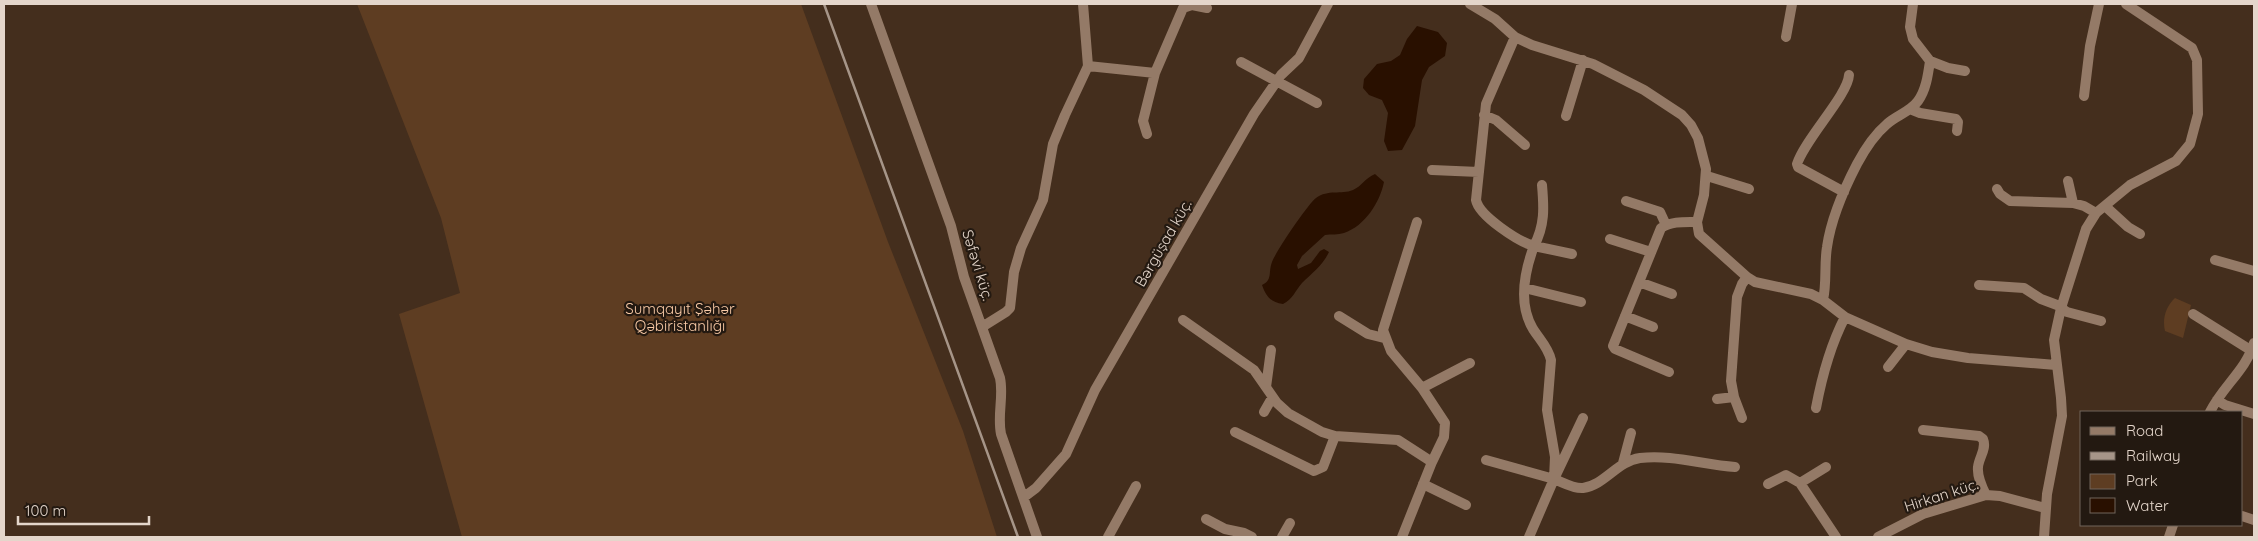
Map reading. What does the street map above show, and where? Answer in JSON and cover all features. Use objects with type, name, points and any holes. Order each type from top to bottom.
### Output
[{"type":"street","name":"Səfəvi küç.","points":[[871,4],[951,226],[964,277],[1002,387],[1001,434],[1037,537]]},
{"type":"street","points":[[982,327],[1010,308],[1014,272],[1021,248],[1043,200],[1053,144],[1088,66],[1083,4]]},
{"type":"street","name":"Bərgüşad küç.","points":[[1024,497],[1036,488],[1066,454],[1095,390],[1254,114],[1276,81],[1299,58],[1328,4]]},
{"type":"street","points":[[1470,4],[1495,19],[1514,37],[1583,60],[1644,90],[1682,115],[1691,125],[1698,138],[1707,176],[1697,222],[1699,234],[1755,282],[1797,290],[1823,300],[1845,317],[1906,344],[1932,352],[1968,358],[2056,365]]},
{"type":"street","points":[[1913,4],[1910,27],[1913,39],[1930,61],[1948,68],[1965,70]]},
{"type":"street","points":[[2084,96],[2090,46],[2100,4]]},
{"type":"street","points":[[2044,537],[2045,508],[2062,416],[2060,382],[2056,365],[2054,340],[2061,308],[2086,228],[2096,213],[2139,179],[2168,167],[2176,161],[2190,144],[2198,114],[2196,60],[2192,48],[2126,4]]},
{"type":"street","points":[[1148,134],[1143,121],[1155,73],[1181,6],[1192,5],[1207,8]]},
{"type":"street","points":[[1786,38],[1789,5]]},
{"type":"street","points":[[1514,37],[1488,98],[1484,115],[1476,188],[1477,207],[1517,238],[1534,246],[1572,254]]},
{"type":"street","points":[[1566,116],[1583,60]]},
{"type":"street","points":[[1823,300],[1826,287],[1829,238],[1844,192],[1869,143],[1887,124],[1910,109],[1918,101],[1924,89],[1930,61]]},
{"type":"street","points":[[1241,62],[1317,103]]},
{"type":"street","points":[[1088,66],[1155,73]]},
{"type":"street","points":[[1844,192],[1798,168],[1797,164],[1809,141],[1846,87],[1849,75]]},
{"type":"street","points":[[1910,109],[1920,113],[1956,119],[1958,122],[1957,131]]},
{"type":"street","points":[[1484,115],[1496,120],[1525,145]]},
{"type":"street","points":[[1432,170],[1479,172]]},
{"type":"street","points":[[1707,176],[1749,189]]},
{"type":"street","points":[[2068,181],[2072,203]]},
{"type":"street","points":[[1542,185],[1544,212],[1542,227],[1534,246],[1524,288],[1524,304],[1527,318],[1550,352],[1547,410],[1555,457],[1554,479]]},
{"type":"street","points":[[1997,189],[2000,194],[2010,201],[2072,203],[2084,206],[2096,213]]},
{"type":"street","points":[[1626,201],[1660,212],[1666,225]]},
{"type":"street","points":[[2105,206],[2123,223],[2140,234]]},
{"type":"street","points":[[1402,537],[1446,429],[1445,423],[1422,388],[1391,351],[1384,338],[1383,330],[1417,222]]},
{"type":"street","points":[[1669,372],[1615,349],[1613,346],[1662,228],[1666,225],[1697,222]]},
{"type":"street","points":[[1610,240],[1651,252]]},
{"type":"street","points":[[2215,260],[2254,271]]},
{"type":"street","points":[[1742,418],[1734,397],[1731,381],[1738,291],[1747,277]]},
{"type":"street","points":[[1639,282],[1672,294]]},
{"type":"street","points":[[1979,285],[2024,288],[2041,299],[2074,315],[2101,322]]},
{"type":"street","points":[[1524,288],[1581,302]]},
{"type":"street","points":[[2193,314],[2253,347],[2246,362],[2211,411]]},
{"type":"street","points":[[1339,316],[1368,334],[1384,338]]},
{"type":"street","points":[[1625,316],[1653,327]]},
{"type":"street","points":[[1816,408],[1822,377],[1834,340],[1845,317]]},
{"type":"street","points":[[1183,320],[1254,370],[1272,398],[1288,413],[1322,432],[1336,436],[1398,440],[1432,462]]},
{"type":"street","points":[[1888,367],[1906,344]]},
{"type":"street","points":[[1266,387],[1271,350]]},
{"type":"street","points":[[1422,388],[1470,363]]},
{"type":"street","points":[[1717,399],[1734,397]]},
{"type":"street","points":[[1264,412],[1272,398]]},
{"type":"street","points":[[2217,400],[2225,405],[2254,414]]},
{"type":"street","points":[[1529,537],[1583,418]]},
{"type":"street","points":[[1923,430],[1979,436],[1983,439],[1984,450],[1979,461],[1978,474],[1986,495]]},
{"type":"street","points":[[1235,432],[1314,471],[1323,467],[1336,436]]},
{"type":"street","points":[[1623,463],[1631,433]]},
{"type":"street","points":[[1486,460],[1584,488],[1605,477],[1623,463],[1641,458],[1665,458],[1735,468]]},
{"type":"street","points":[[1800,484],[1826,467]]},
{"type":"street","points":[[1768,484],[1786,475],[1800,484],[1836,537]]},
{"type":"street","points":[[1423,484],[1466,504]]},
{"type":"street","points":[[1108,537],[1136,486]]},
{"type":"street","name":"Hirkan küç.","points":[[1878,537],[1923,514],[1986,495],[2000,496],[2045,508]]},
{"type":"street","points":[[1206,519],[1225,530],[1244,533],[1252,537]]},
{"type":"street","points":[[1282,537],[1290,523]]},
{"type":"green space","name":"Sumqayıt Şəhər Qəbiristanlığı","points":[[357,4],[801,4],[888,242],[963,431],[997,537],[462,537],[399,314],[460,293],[441,218]]},
{"type":"green space","points":[[2175,298],[2191,305],[2183,338],[2165,331],[2166,313],[2169,305]]},
{"type":"water","points":[[1417,26],[1438,32],[1447,43],[1445,56],[1429,67],[1422,80],[1415,126],[1402,150],[1388,151],[1384,141],[1388,113],[1382,100],[1369,95],[1363,88],[1364,79],[1377,64],[1391,61],[1400,55],[1407,39]]},
{"type":"water","points":[[1375,174],[1384,182],[1375,205],[1365,219],[1352,230],[1339,234],[1325,235],[1302,256],[1297,265],[1298,269],[1311,263],[1320,251],[1324,249],[1329,252],[1327,257],[1302,283],[1289,300],[1283,304],[1269,298],[1262,285],[1268,281],[1272,262],[1286,238],[1312,202],[1321,195],[1353,190]]},
{"type":"railway","points":[[824,4],[1018,537]]}]
